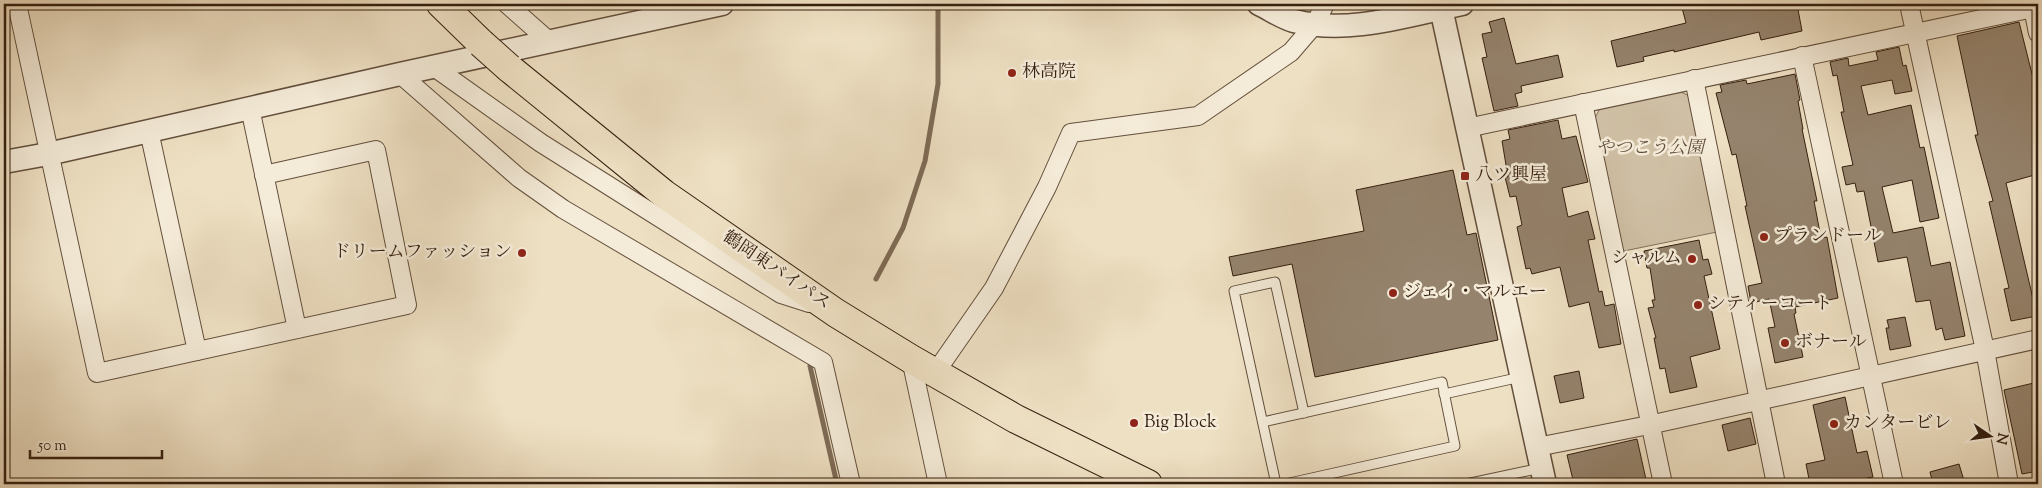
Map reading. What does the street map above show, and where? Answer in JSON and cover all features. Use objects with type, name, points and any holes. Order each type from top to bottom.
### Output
[{"type":"highway","name":"鶴岡東バイパス","points":[[441,4],[509,68],[664,194],[836,312],[911,359],[1016,419],[1148,484]]},
{"type":"street","points":[[17,4],[97,373],[407,305],[376,150],[264,175]]},
{"type":"street","points":[[507,4],[550,42]]},
{"type":"street","points":[[4,162],[48,154],[400,74],[722,4]]},
{"type":"street","points":[[1259,4],[1293,21],[1333,26],[1349,25],[1443,7],[1467,128],[1541,466],[1649,425],[1759,399],[2038,339]]},
{"type":"street","points":[[935,373],[994,288],[1047,187],[1071,133],[1198,116],[1291,52],[1315,24],[1325,4]]},
{"type":"street","points":[[1909,4],[1985,350],[2009,484]]},
{"type":"street","points":[[1467,128],[2036,8],[2038,33]]},
{"type":"street","points":[[1802,56],[1894,484]]},
{"type":"street","points":[[434,67],[541,142],[781,294],[836,312]]},
{"type":"street","points":[[400,74],[519,178],[563,209],[823,362],[851,484]]},
{"type":"street","points":[[1694,79],[1776,484]]},
{"type":"street","points":[[1583,103],[1649,425],[1663,484]]},
{"type":"street","points":[[250,108],[297,329]]},
{"type":"street","points":[[149,131],[197,351]]},
{"type":"street","points":[[911,359],[938,484]]},
{"type":"lane","points":[[1276,484],[1234,291],[1275,282],[1304,413]]},
{"type":"lane","points":[[1444,394],[1521,377]]},
{"type":"lane","points":[[1262,422],[1442,382],[1456,446],[1285,484]]},
{"type":"lane","points":[[1466,484],[1541,466]]},
{"type":"green space","name":"やつこう公園","points":[[1676,90],[1690,96],[1717,232],[1619,252],[1593,122],[1601,106]]},
{"type":"building","points":[[1681,4],[1746,4],[1747,9],[1775,4],[1797,4],[1802,31],[1761,40],[1759,32],[1674,52],[1674,50],[1643,57],[1644,61],[1617,67],[1611,41],[1686,23]]},
{"type":"building","points":[[1504,18],[1516,64],[1558,55],[1563,77],[1521,86],[1522,92],[1515,94],[1518,106],[1494,111],[1482,58],[1487,57],[1482,34],[1492,32],[1489,22]]},
{"type":"building","points":[[2019,22],[2038,98],[2038,174],[2006,183],[2037,316],[2011,321],[2004,289],[2009,288],[1989,202],[1993,201],[1975,135],[1978,135],[1957,36]]},
{"type":"building","points":[[1899,47],[1903,66],[1906,65],[1912,91],[1895,94],[1892,80],[1861,86],[1868,115],[1911,105],[1920,148],[1924,147],[1939,218],[1920,222],[1912,180],[1882,187],[1893,233],[1923,227],[1931,266],[1950,262],[1965,336],[1945,340],[1942,328],[1936,330],[1930,300],[1916,302],[1907,257],[1878,262],[1864,191],[1857,192],[1855,183],[1846,185],[1842,167],[1853,165],[1841,112],[1844,112],[1837,75],[1833,76],[1830,62],[1848,58],[1849,66],[1878,60],[1876,52]]},
{"type":"building","points":[[1795,74],[1800,100],[1798,101],[1802,129],[1817,201],[1814,201],[1821,238],[1827,237],[1838,298],[1795,307],[1796,313],[1794,314],[1803,357],[1775,363],[1768,328],[1775,327],[1769,299],[1751,303],[1748,286],[1762,283],[1736,154],[1732,155],[1716,93],[1722,92],[1720,85],[1746,80],[1747,84]]},
{"type":"building","points":[[1558,120],[1562,139],[1576,136],[1588,182],[1562,188],[1568,217],[1588,211],[1595,239],[1588,240],[1599,292],[1602,291],[1605,306],[1614,304],[1621,344],[1599,348],[1589,302],[1569,307],[1560,267],[1532,274],[1530,268],[1526,269],[1517,227],[1522,225],[1516,196],[1510,197],[1505,177],[1508,177],[1502,141],[1510,139],[1508,130]]},
{"type":"building","name":"ジェイ・マルエー","points":[[1453,170],[1467,235],[1476,233],[1498,340],[1315,377],[1292,264],[1233,276],[1229,257],[1364,231],[1356,190]]},
{"type":"building","points":[[1699,240],[1703,260],[1708,259],[1712,274],[1704,276],[1720,349],[1690,357],[1697,387],[1670,393],[1665,368],[1660,369],[1654,338],[1656,338],[1648,308],[1654,307],[1652,300],[1655,300],[1650,268],[1647,268],[1644,251]]},
{"type":"building","points":[[1905,317],[1911,346],[1890,350],[1886,328],[1889,328],[1887,320]]},
{"type":"building","points":[[1579,371],[1584,398],[1560,403],[1554,376]]},
{"type":"building","points":[[2038,382],[2038,471],[2022,474],[2004,390]]},
{"type":"building","points":[[1845,397],[1857,453],[1867,451],[1873,477],[1867,478],[1868,482],[1859,484],[1810,484],[1806,464],[1825,460],[1813,405]]},
{"type":"building","points":[[1750,418],[1756,444],[1728,451],[1722,425]]},
{"type":"building","points":[[1637,439],[1647,484],[1574,484],[1567,455]]},
{"type":"building","points":[[1959,464],[1965,484],[1933,484],[1930,472]]},
{"type":"waterway","points":[[876,279],[903,228],[925,161],[938,84],[938,4]]},
{"type":"waterway","points":[[810,366],[837,484]]},
{"type":"place","name":"林高院","points":[[1012,73]]},
{"type":"place","name":"八ツ興屋","points":[[1465,176]]},
{"type":"place","name":"プランドール","points":[[1764,237]]},
{"type":"place","name":"ドリームファッション","points":[[522,253]]},
{"type":"place","name":"シャルム","points":[[1692,259]]},
{"type":"place","name":"ジェイ・マルエー","points":[[1393,293]]},
{"type":"place","name":"シティーコート","points":[[1698,305]]},
{"type":"place","name":"ボナール","points":[[1785,343]]},
{"type":"place","name":"Big Block","points":[[1134,423]]},
{"type":"place","name":"カンタービレ","points":[[1834,424]]}]
